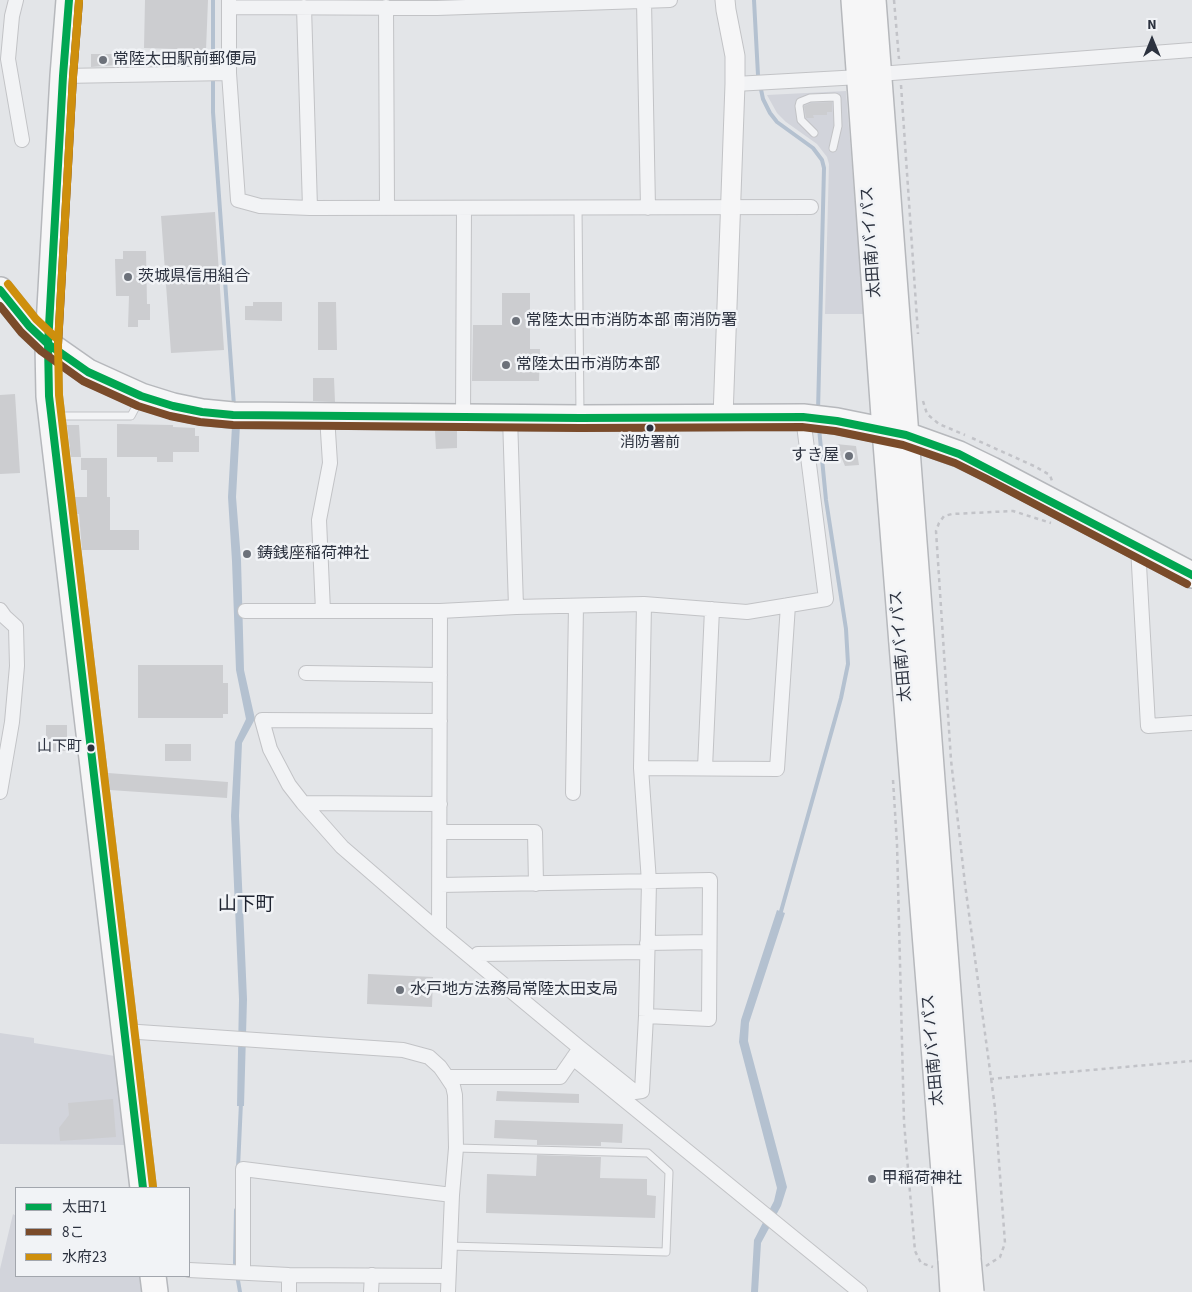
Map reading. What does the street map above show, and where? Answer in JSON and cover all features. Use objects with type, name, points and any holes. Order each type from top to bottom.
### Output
[{"type":"highway","points":[[69,0],[48,344],[50,416],[143,1187]]},
{"type":"highway","name":"太田南バイパス","points":[[854,0],[880,75]]},
{"type":"highway","name":"太田南バイパス","points":[[873,0],[880,75],[895,432],[960,1259],[971,1292]]},
{"type":"highway","points":[[0,290],[29,326],[48,344],[88,372],[142,396],[173,406],[202,412],[233,415],[580,418],[803,417],[895,432],[959,454],[1192,574]]},
{"type":"highway","name":"太田南バイパス","points":[[953,1292],[960,1259]]},
{"type":"highway","points":[[153,1277],[155,1292]]},
{"type":"street","points":[[16,0],[12,16],[8,59],[22,140]]},
{"type":"street","points":[[670,0],[437,4],[386,7],[304,7],[229,4],[229,72],[238,200],[260,206],[310,208],[811,207]]},
{"type":"street","points":[[723,417],[735,84],[735,56],[725,0]]},
{"type":"street","points":[[644,1],[648,208]]},
{"type":"street","points":[[304,7],[310,208]]},
{"type":"street","points":[[386,7],[387,207]]},
{"type":"street","points":[[735,84],[880,75],[1192,50]]},
{"type":"street","points":[[63,76],[229,72]]},
{"type":"street","points":[[463,417],[464,208]]},
{"type":"street","points":[[322,611],[319,520],[330,464],[327,416]]},
{"type":"street","points":[[510,417],[516,607]]},
{"type":"street","points":[[246,611],[440,611],[644,604],[747,612],[826,599],[803,417]]},
{"type":"street","points":[[1138,547],[1148,726],[1192,723]]},
{"type":"street","points":[[576,1053],[635,1092],[642,1091],[649,882],[640,768],[644,604]]},
{"type":"street","points":[[640,768],[777,769],[788,605]]},
{"type":"street","points":[[573,793],[576,606]]},
{"type":"street","points":[[705,768],[712,609]]},
{"type":"street","points":[[439,931],[440,611]]},
{"type":"street","points":[[0,792],[12,722],[6,707],[17,666],[16,627],[2,615]]},
{"type":"street","points":[[306,673],[440,675]]},
{"type":"street","points":[[440,721],[262,720],[270,749],[289,785],[302,803],[342,848],[475,960],[576,1053],[860,1292]]},
{"type":"street","points":[[302,803],[440,804]]},
{"type":"street","points":[[440,832],[535,832],[536,884]]},
{"type":"street","points":[[440,885],[710,880],[709,1018],[646,1016]]},
{"type":"street","points":[[475,960],[478,954],[647,947],[710,942]]},
{"type":"street","points":[[124,1031],[403,1050],[428,1058],[440,1067],[453,1086],[455,1095],[456,1148],[449,1246],[448,1292]]},
{"type":"street","points":[[447,1077],[560,1077],[576,1053]]},
{"type":"street","points":[[243,1271],[243,1169],[452,1195]]},
{"type":"street","points":[[190,1270],[243,1271],[289,1275],[448,1276]]},
{"type":"street","points":[[289,1275],[289,1292]]},
{"type":"street","points":[[371,1292],[372,1275]]},
{"type":"lane","points":[[814,133],[801,120],[800,102],[810,98],[837,98],[838,126],[834,148]]},
{"type":"lane","points":[[578,208],[580,418]]},
{"type":"lane","points":[[50,416],[131,416],[142,396]]},
{"type":"lane","points":[[449,1246],[666,1252],[669,1172],[648,1153],[456,1148]]},
{"type":"path","points":[[894,0],[880,75],[919,342]]},
{"type":"path","points":[[923,401],[927,414],[940,424],[1050,475],[1054,487],[1052,502]]},
{"type":"path","points":[[990,1079],[1192,1061]]},
{"type":"shaded area","points":[[846,91],[864,314],[825,314],[829,164],[827,157],[817,144],[786,122],[777,113],[767,95]]},
{"type":"shaded area","points":[[0,1033],[34,1038],[34,1043],[115,1056],[126,1145],[0,1144]]},
{"type":"shaded area","points":[[13,1214],[15,1215],[15,1277],[144,1277],[146,1292],[0,1292],[0,1269]]},
{"type":"water","points":[[240,425],[236,497],[241,560],[244,670],[255,719],[242,743],[239,816],[247,999],[244,1106],[237,1106],[239,999],[231,816],[235,742],[246,719],[236,670],[228,497],[232,426]]},
{"type":"water","points":[[777,910],[785,913],[749,1023],[748,1041],[787,1187],[781,1206],[761,1243],[758,1292],[751,1292],[754,1240],[774,1201],[777,1188],[739,1042],[741,1020]]},
{"type":"building","points":[[145,0],[208,0],[206,50],[144,48]]},
{"type":"building","points":[[91,54],[117,54],[117,65],[91,67]]},
{"type":"building","points":[[832,102],[832,112],[827,112],[827,115],[813,115],[814,118],[806,118],[804,106],[811,103]]},
{"type":"building","points":[[215,212],[224,350],[171,353],[161,216]]},
{"type":"building","points":[[123,251],[146,251],[147,304],[150,304],[150,320],[138,320],[138,327],[128,327],[129,296],[116,296],[115,259],[123,259]]},
{"type":"building","name":"常陸太田市消防本部","points":[[502,293],[530,293],[530,349],[540,349],[539,381],[472,381],[473,325],[502,325]]},
{"type":"building","points":[[253,302],[282,302],[282,321],[245,320],[245,306],[253,306]]},
{"type":"building","points":[[318,302],[336,302],[337,350],[318,350]]},
{"type":"building","points":[[313,378],[334,378],[335,402],[313,401]]},
{"type":"building","points":[[15,394],[20,473],[0,474],[0,395]]},
{"type":"building","points":[[117,424],[173,425],[173,427],[195,428],[195,436],[199,436],[199,452],[173,452],[173,462],[157,462],[157,457],[117,457]]},
{"type":"building","points":[[67,425],[79,425],[81,457],[71,457]]},
{"type":"building","points":[[435,431],[457,431],[457,448],[436,449]]},
{"type":"building","name":"すき屋","points":[[836,444],[856,446],[859,465],[845,466]]},
{"type":"building","points":[[81,458],[107,458],[107,497],[110,497],[110,530],[139,530],[139,550],[82,550],[79,514],[77,514],[75,497],[87,497],[87,470],[81,470]]},
{"type":"building","points":[[138,665],[223,665],[223,683],[228,683],[228,714],[223,714],[223,718],[138,718]]},
{"type":"building","points":[[46,725],[67,725],[67,751],[46,751]]},
{"type":"building","points":[[165,744],[191,744],[191,761],[165,761]]},
{"type":"building","points":[[108,773],[228,782],[227,798],[110,790]]},
{"type":"building","name":"水戸地方法務局常陸太田支局","points":[[368,974],[433,977],[432,1007],[367,1004]]},
{"type":"building","points":[[497,1091],[579,1094],[579,1103],[496,1101]]},
{"type":"building","points":[[113,1099],[116,1137],[60,1141],[59,1128],[69,1115],[68,1103]]},
{"type":"building","points":[[495,1120],[623,1124],[622,1143],[601,1142],[601,1146],[537,1145],[537,1140],[494,1138]]},
{"type":"building","points":[[537,1155],[601,1157],[600,1178],[647,1179],[647,1195],[656,1196],[655,1218],[486,1213],[487,1174],[536,1176]]},
{"type":"waterway","points":[[213,0],[213,70]]},
{"type":"waterway","points":[[754,0],[758,75],[763,99],[777,122],[813,148],[822,160],[824,168],[818,411]]},
{"type":"waterway","points":[[213,77],[213,112],[234,406]]},
{"type":"waterway","points":[[780,915],[841,698],[848,664],[846,629],[826,500],[819,428]]},
{"type":"waterway","points":[[238,1168],[241,1102]]},
{"type":"waterway","points":[[236,1210],[235,1263],[240,1292]]},
{"type":"transit line","name":"太田71","points":[[69,0],[48,344],[49,396],[143,1187]]},
{"type":"transit line","name":"8こ","points":[[58,345],[79,1]]},
{"type":"transit line","name":"水府23","points":[[79,1],[58,344],[59,395],[153,1187]]},
{"type":"transit line","name":"水府23","points":[[8,284],[36,319],[55,337]]},
{"type":"transit line","name":"太田71","points":[[0,290],[29,326],[48,344],[88,372],[141,396],[173,406],[202,412],[233,415],[580,418],[803,417],[837,421],[906,435],[959,454],[1192,575]]},
{"type":"transit line","name":"8こ","points":[[0,306],[21,332],[41,351],[83,381],[138,406],[170,416],[200,422],[233,425],[580,428],[802,427],[835,431],[903,445],[955,463],[1187,584]]},
{"type":"place","name":"常陸太田駅前郵便局","points":[[103,60]]},
{"type":"place","name":"茨城県信用組合","points":[[128,277]]},
{"type":"place","name":"常陸太田市消防本部 南消防署","points":[[516,321]]},
{"type":"place","name":"常陸太田市消防本部","points":[[506,365]]},
{"type":"place","name":"消防署前","points":[[650,428]]},
{"type":"place","name":"すき屋","points":[[849,456]]},
{"type":"place","name":"鋳銭座稲荷神社","points":[[247,554]]},
{"type":"place","name":"山下町","points":[[91,748]]},
{"type":"place","name":"水戸地方法務局常陸太田支局","points":[[400,990]]},
{"type":"place","name":"甲稲荷神社","points":[[872,1179]]},
{"type":"district","name":"山下町","points":[[246,906]]}]
